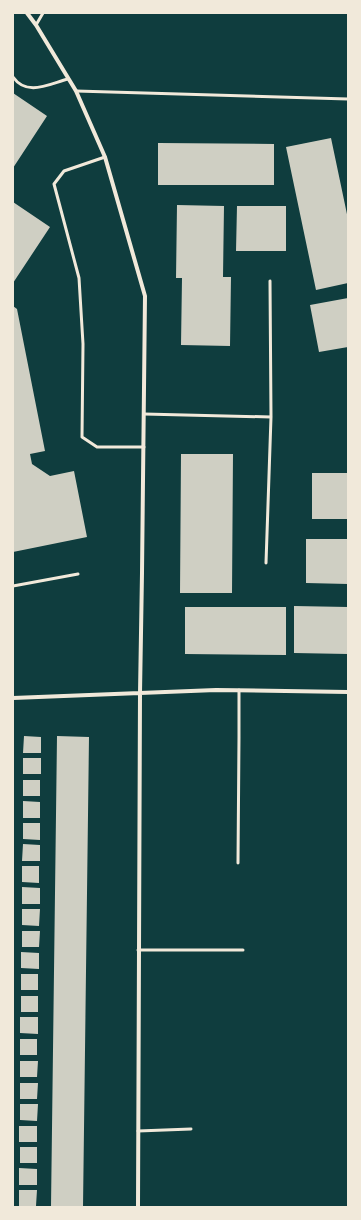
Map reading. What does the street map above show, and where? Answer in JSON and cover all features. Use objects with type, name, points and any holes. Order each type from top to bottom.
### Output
[{"type":"street","points":[[27,13],[36,25],[76,91],[105,157],[145,296],[138,950],[138,1207]]},
{"type":"street","points":[[13,698],[216,690],[348,692]]},
{"type":"lane","points":[[36,25],[43,13]]},
{"type":"lane","points":[[13,77],[17,83],[23,87],[30,88],[39,88],[68,79]]},
{"type":"lane","points":[[76,91],[348,99]]},
{"type":"lane","points":[[105,157],[64,171],[54,184],[79,278],[83,344],[82,437],[97,447],[144,447]]},
{"type":"lane","points":[[266,563],[271,417],[270,281]]},
{"type":"lane","points":[[144,414],[271,417]]},
{"type":"lane","points":[[13,586],[78,574]]},
{"type":"lane","points":[[238,863],[239,690]]},
{"type":"lane","points":[[138,950],[243,950]]},
{"type":"lane","points":[[138,1131],[191,1130]]},
{"type":"building","points":[[13,93],[47,116],[13,168]]},
{"type":"building","points":[[331,138],[348,219],[348,283],[316,290],[286,147]]},
{"type":"building","points":[[158,143],[274,144],[274,185],[158,185]]},
{"type":"building","points":[[13,202],[50,227],[13,283]]},
{"type":"building","points":[[177,205],[224,206],[223,277],[231,277],[230,346],[181,345],[182,278],[176,278]]},
{"type":"building","points":[[237,206],[286,206],[286,251],[236,251]]},
{"type":"building","points":[[348,298],[348,347],[319,352],[310,305]]},
{"type":"building","points":[[13,306],[17,309],[45,451],[30,454],[32,464],[50,476],[74,471],[87,537],[13,552]]},
{"type":"building","points":[[181,454],[233,454],[232,593],[180,593]]},
{"type":"building","points":[[312,473],[348,473],[348,519],[312,519]]},
{"type":"building","points":[[306,539],[348,539],[348,584],[306,583]]},
{"type":"building","points":[[294,606],[348,607],[348,654],[294,653]]},
{"type":"building","points":[[185,607],[286,607],[286,655],[185,654]]},
{"type":"building","points":[[24,736],[41,737],[41,753],[23,753]]},
{"type":"building","points":[[57,736],[89,737],[83,1207],[51,1207]]},
{"type":"building","points":[[23,758],[41,758],[41,774],[23,774]]},
{"type":"building","points":[[23,780],[40,780],[40,796],[23,796]]},
{"type":"building","points":[[23,801],[40,802],[40,818],[23,818]]},
{"type":"building","points":[[23,823],[40,823],[40,840],[23,839]]},
{"type":"building","points":[[23,844],[40,845],[40,861],[22,861]]},
{"type":"building","points":[[22,866],[39,866],[39,883],[22,882]]},
{"type":"building","points":[[22,887],[40,888],[40,904],[22,904]]},
{"type":"building","points":[[22,909],[40,909],[39,926],[22,925]]},
{"type":"building","points":[[22,931],[40,931],[39,947],[22,947]]},
{"type":"building","points":[[21,952],[39,953],[39,969],[21,968]]},
{"type":"building","points":[[21,974],[38,974],[38,990],[21,990]]},
{"type":"building","points":[[21,996],[38,996],[38,1012],[21,1012]]},
{"type":"building","points":[[20,1017],[38,1017],[38,1034],[20,1033]]},
{"type":"building","points":[[20,1039],[37,1039],[37,1055],[20,1055]]},
{"type":"building","points":[[20,1061],[38,1061],[37,1077],[20,1077]]},
{"type":"building","points":[[20,1083],[38,1083],[37,1099],[20,1099]]},
{"type":"building","points":[[20,1104],[38,1104],[37,1121],[20,1120]]},
{"type":"building","points":[[19,1126],[37,1126],[37,1142],[19,1142]]},
{"type":"building","points":[[20,1147],[37,1147],[37,1163],[20,1163]]},
{"type":"building","points":[[19,1168],[37,1169],[37,1185],[19,1185]]},
{"type":"building","points":[[19,1190],[37,1190],[36,1206],[19,1206]]}]
